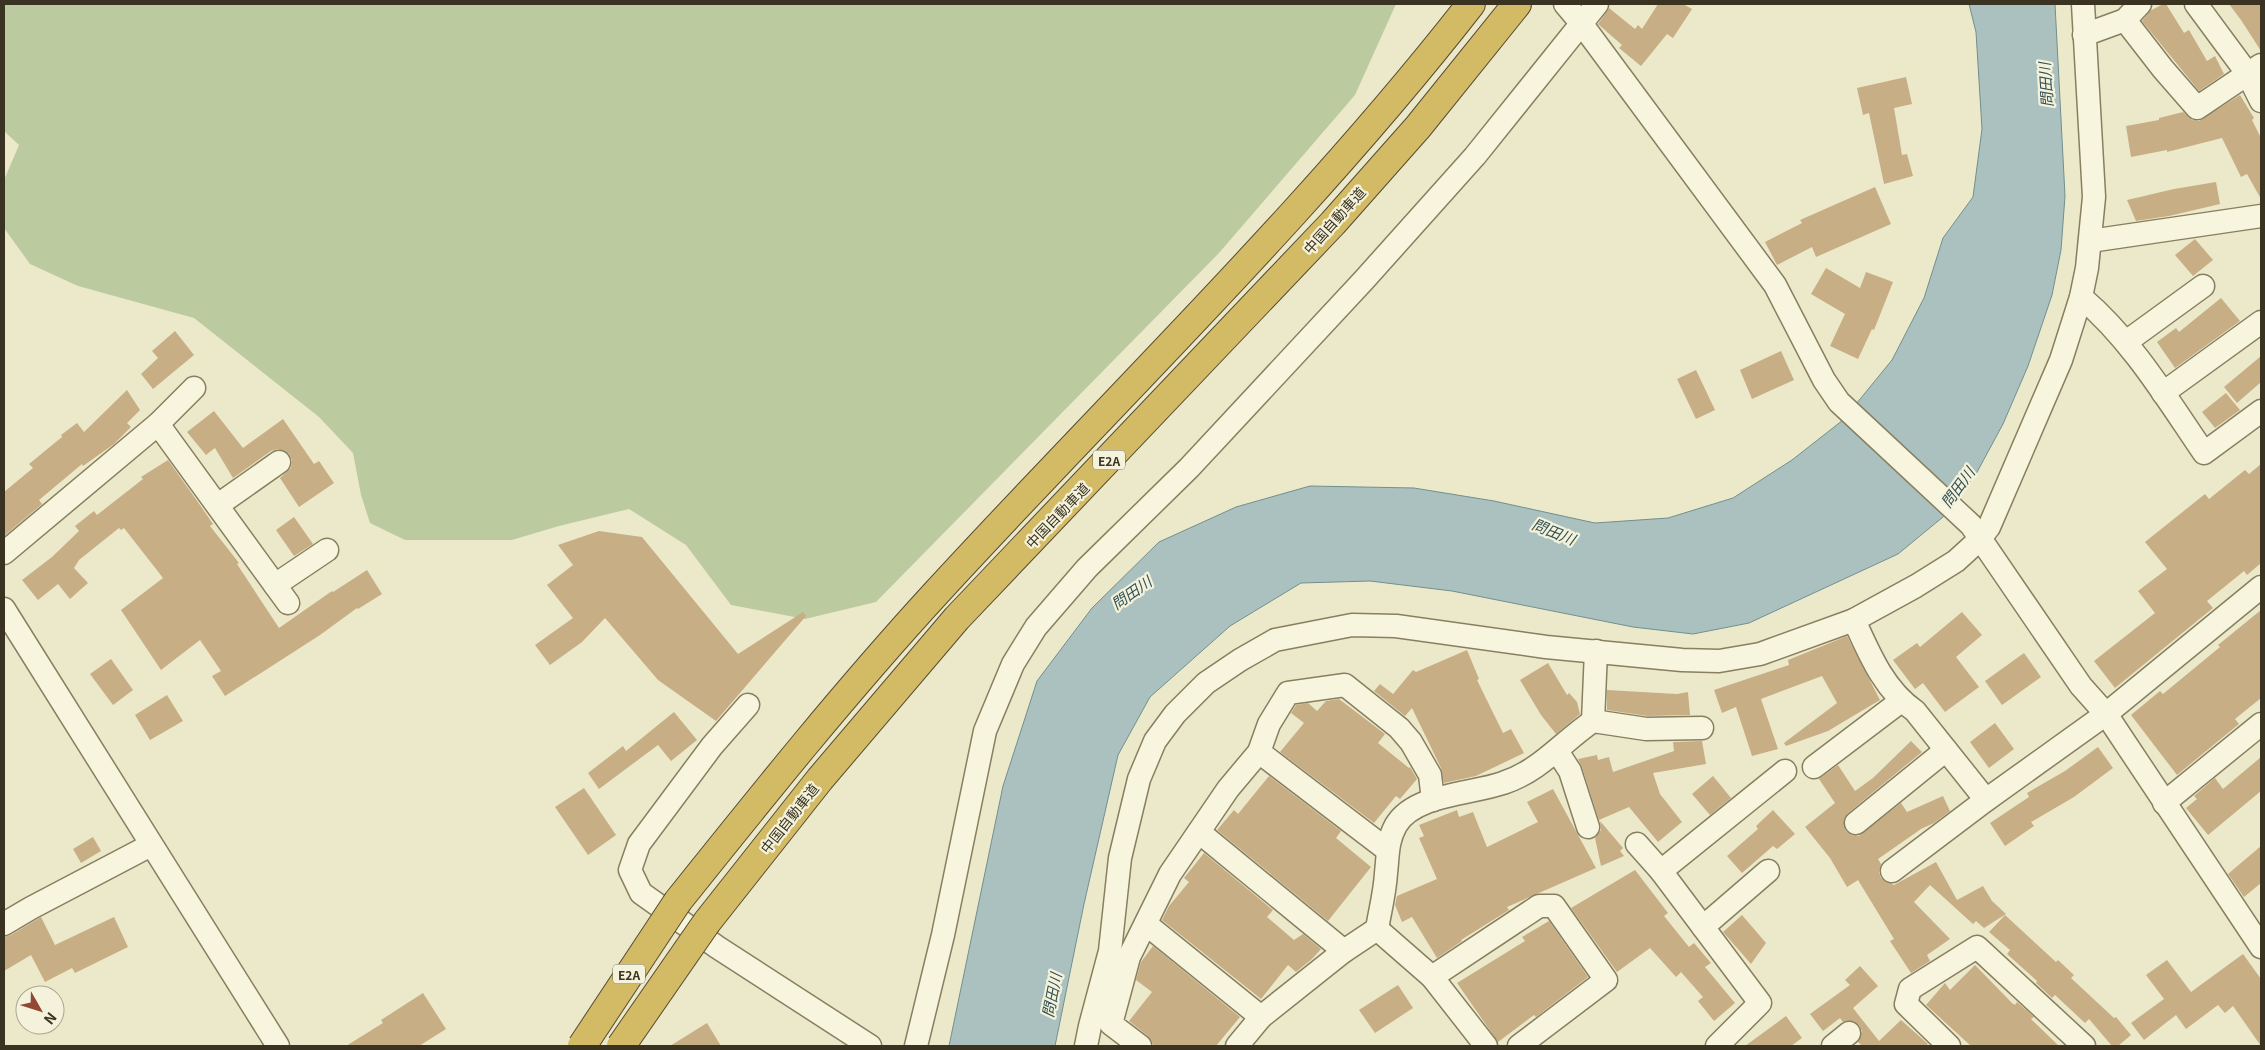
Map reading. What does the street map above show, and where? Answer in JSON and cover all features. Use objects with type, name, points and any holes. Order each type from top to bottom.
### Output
[{"type":"highway","name":"E2A","points":[[582,1046],[678,901],[804,744],[936,593],[1304,203],[1385,111],[1471,4]]},
{"type":"highway","name":"中国自動車道","points":[[621,1046],[707,922],[820,779],[957,618],[1332,223],[1418,126],[1518,4]]},
{"type":"street","points":[[1565,4],[1775,285],[1824,380],[1839,402],[1975,533],[2081,686],[2106,714],[2164,804],[2257,931]]},
{"type":"street","points":[[916,1046],[943,935],[985,732],[1013,664],[1036,627],[1087,568],[1189,468],[1364,280],[1475,156],[1597,4]]},
{"type":"street","points":[[1086,1046],[1110,951],[1120,858],[1139,779],[1155,741],[1175,714],[1206,683],[1240,660],[1275,640],[1352,625],[1396,626],[1682,660],[1719,661],[1760,654],[1854,620],[1916,586],[1956,561],[1975,533],[1989,527],[2061,360],[2081,297],[2090,240],[2094,197],[2083,4]]},
{"type":"street","points":[[2196,4],[2254,69],[2261,101]]},
{"type":"street","points":[[2084,35],[2132,12],[2163,69],[2196,108],[2254,69]]},
{"type":"street","points":[[2090,240],[2261,216]]},
{"type":"street","points":[[2126,342],[2203,286]]},
{"type":"street","points":[[2081,297],[2106,318],[2126,342],[2204,453],[2261,412]]},
{"type":"street","points":[[2163,393],[2261,322]]},
{"type":"street","points":[[4,553],[158,424],[194,388]]},
{"type":"street","points":[[158,424],[282,594],[327,550]]},
{"type":"street","points":[[218,505],[279,462]]},
{"type":"street","points":[[1892,871],[1986,800],[2106,714],[2261,587]]},
{"type":"street","points":[[4,609],[278,1046]]},
{"type":"street","points":[[1854,620],[1871,660],[1901,702],[1915,711],[1986,800]]},
{"type":"street","points":[[1593,720],[1596,651]]},
{"type":"street","points":[[1140,1046],[1110,1024],[1129,957],[1170,874],[1228,789],[1259,752],[1269,724],[1288,693],[1345,685],[1399,728],[1410,742],[1430,775],[1433,800]]},
{"type":"street","points":[[1814,768],[1901,702]]},
{"type":"street","points":[[748,705],[712,746],[638,844],[630,870],[641,893],[717,947],[870,1046]]},
{"type":"street","points":[[1237,1046],[1262,1017],[1344,951],[1377,929],[1386,873],[1386,849],[1395,826],[1405,813],[1433,800],[1503,783],[1534,769],[1593,720],[1646,729],[1702,728]]},
{"type":"street","points":[[2164,804],[2261,724]]},
{"type":"street","points":[[1856,823],[1946,750]]},
{"type":"street","points":[[1557,751],[1570,771],[1588,827]]},
{"type":"street","points":[[1259,752],[1386,849]]},
{"type":"street","points":[[1661,871],[1785,771]]},
{"type":"street","points":[[1198,832],[1344,951]]},
{"type":"street","points":[[1637,844],[1661,871],[1760,1003],[1717,1046]]},
{"type":"street","points":[[4,924],[151,846]]},
{"type":"street","points":[[1703,927],[1768,872]]},
{"type":"street","points":[[1432,977],[1539,906],[1554,906],[1606,980],[1519,1046]]},
{"type":"street","points":[[1146,924],[1262,1017]]},
{"type":"street","points":[[1377,929],[1432,977],[1486,1046]]},
{"type":"street","points":[[1948,1046],[1906,1004],[1910,989],[1976,947],[2084,1046]]},
{"type":"green space","points":[[4,4],[1396,4],[1355,95],[1219,253],[876,602],[805,619],[731,605],[686,545],[629,509],[512,540],[405,540],[370,523],[361,495],[353,453],[319,417],[194,318],[78,286],[30,264],[4,228],[4,180],[19,145],[4,131]]},
{"type":"water","name":"問田川","points":[[1969,4],[2055,4],[2065,196],[2061,250],[2052,295],[2028,366],[2003,424],[1976,474],[1943,517],[1898,554],[1749,623],[1693,634],[1633,627],[1452,591],[1370,581],[1301,583],[1230,626],[1150,697],[1118,755],[1084,904],[1055,1046],[949,1046],[1003,786],[1037,681],[1092,608],[1159,542],[1236,507],[1310,486],[1414,488],[1494,501],[1595,523],[1668,518],[1733,498],[1792,460],[1843,420],[1892,360],[1924,298],[1943,238],[1973,197],[1982,129],[1976,32]]},
{"type":"building","points":[[1658,4],[1683,4],[1692,9],[1673,38],[1667,34],[1641,66],[1619,48],[1622,45],[1598,24],[1609,8],[1635,29],[1638,25],[1642,29]]},
{"type":"building","points":[[2166,4],[2184,33],[2189,30],[2207,61],[2215,56],[2224,74],[2199,91],[2142,21],[2150,11]]},
{"type":"building","points":[[2229,4],[2261,4],[2261,51],[2241,20]]},
{"type":"building","points":[[1906,77],[1912,104],[1894,108],[1902,155],[1907,154],[1913,176],[1884,184],[1869,113],[1863,115],[1857,88]]},
{"type":"building","points":[[2240,95],[2254,118],[2252,120],[2261,138],[2261,199],[2247,174],[2241,177],[2222,138],[2167,152],[2167,150],[2131,157],[2126,126],[2159,120],[2159,118],[2183,112],[2192,120],[2199,121]]},
{"type":"building","points":[[2216,182],[2220,204],[2169,216],[2136,221],[2127,200],[2174,189]]},
{"type":"building","points":[[1875,187],[1891,224],[1816,257],[1812,247],[1777,265],[1765,242],[1802,223],[1800,220]]},
{"type":"building","points":[[2195,239],[2213,260],[2193,276],[2175,255]]},
{"type":"building","points":[[1826,268],[1860,288],[1866,272],[1893,282],[1874,330],[1872,329],[1858,359],[1830,346],[1845,314],[1811,294]]},
{"type":"building","points":[[2221,298],[2240,321],[2175,368],[2157,342],[2176,328],[2179,332]]},
{"type":"building","points":[[175,331],[194,355],[153,389],[141,374],[158,358],[152,351]]},
{"type":"building","points":[[1781,351],[1794,380],[1752,399],[1740,370]]},
{"type":"building","points":[[2261,356],[2261,382],[2237,403],[2224,387]]},
{"type":"building","points":[[1696,370],[1715,410],[1696,419],[1677,379]]},
{"type":"building","points":[[127,390],[140,410],[127,423],[131,427],[114,444],[83,466],[82,464],[39,500],[42,504],[4,536],[4,492],[33,468],[29,464],[62,437],[61,435],[77,423],[84,432]]},
{"type":"building","points":[[2226,393],[2240,410],[2215,428],[2202,412]]},
{"type":"building","points":[[214,411],[243,448],[283,419],[314,464],[319,461],[334,483],[299,507],[280,478],[291,468],[292,460],[289,454],[278,449],[271,451],[233,478],[215,448],[206,455],[187,432]]},
{"type":"building","points":[[168,460],[213,524],[210,526],[239,563],[237,564],[279,628],[332,591],[367,570],[382,594],[357,608],[320,635],[225,696],[212,676],[221,671],[200,640],[161,670],[121,610],[163,578],[124,528],[121,530],[119,528],[79,560],[74,568],[88,583],[70,599],[58,584],[38,600],[22,580],[52,557],[79,531],[75,526],[94,511],[97,515],[143,479],[141,477]]},
{"type":"building","points":[[2261,464],[2261,563],[2247,575],[2244,571],[2207,601],[2213,608],[2115,688],[2094,661],[2155,613],[2138,591],[2167,569],[2145,542],[2205,494],[2209,499],[2245,470],[2249,474]]},
{"type":"building","points":[[294,517],[313,544],[294,556],[276,530]]},
{"type":"building","points":[[599,531],[642,537],[738,654],[803,612],[806,616],[716,721],[658,680],[605,618],[582,642],[550,665],[535,645],[573,618],[547,585],[573,565],[558,545]]},
{"type":"building","points":[[2261,610],[2261,698],[2235,719],[2239,724],[2177,775],[2131,715],[2160,691],[2163,694]]},
{"type":"building","points":[[1962,612],[1982,635],[1956,657],[1979,687],[1945,712],[1923,683],[1915,689],[1893,660],[1917,643],[1920,647]]},
{"type":"building","points":[[1847,636],[1880,700],[1828,731],[1786,746],[1784,743],[1837,703],[1822,676],[1761,699],[1778,749],[1752,756],[1736,707],[1722,713],[1714,690],[1789,665],[1788,660]]},
{"type":"building","points":[[1467,650],[1479,679],[1477,680],[1503,733],[1511,729],[1524,753],[1476,776],[1444,783],[1441,768],[1412,708],[1405,716],[1374,691],[1380,684],[1393,694],[1413,670],[1416,672]]},
{"type":"building","points":[[2024,653],[2041,677],[2002,705],[1985,681]]},
{"type":"building","points":[[111,659],[133,690],[113,705],[90,674]]},
{"type":"building","points":[[1548,663],[1567,695],[1569,693],[1577,702],[1580,714],[1556,734],[1541,715],[1520,680]]},
{"type":"building","points":[[1607,690],[1677,694],[1688,692],[1690,715],[1647,716],[1607,710]]},
{"type":"building","points":[[167,695],[183,721],[150,740],[135,715]]},
{"type":"building","points":[[1339,699],[1385,734],[1378,743],[1410,767],[1417,779],[1400,799],[1396,796],[1374,823],[1280,752],[1304,723],[1291,713],[1296,705],[1308,703],[1317,711],[1326,701]]},
{"type":"building","points":[[674,712],[697,740],[671,761],[658,745],[599,789],[588,773],[623,746],[626,751]]},
{"type":"building","points":[[1995,723],[2014,749],[1989,768],[1970,742]]},
{"type":"building","points":[[1702,741],[1706,764],[1653,773],[1660,794],[1682,822],[1658,842],[1629,807],[1599,820],[1578,759],[1597,755],[1598,760],[1609,757],[1613,772],[1674,751],[1673,742]]},
{"type":"building","points":[[1911,741],[1922,752],[1848,813],[1844,819],[1846,831],[1852,835],[1859,836],[1901,803],[1907,812],[1943,796],[1950,811],[1878,859],[1881,864],[1879,872],[1881,878],[1894,885],[1936,862],[1957,900],[1983,886],[1992,901],[2006,914],[1984,928],[1976,921],[1973,924],[1930,885],[1914,902],[1950,939],[1927,955],[1930,961],[1911,973],[1890,941],[1894,939],[1858,880],[1847,887],[1830,858],[1805,827],[1835,803],[1819,779],[1838,765],[1855,791],[1873,778]]},
{"type":"building","points":[[2098,747],[2113,768],[2074,797],[2031,822],[2034,826],[2005,846],[1990,823],[2029,797],[2027,793],[2065,771]]},
{"type":"building","points":[[2261,757],[2261,791],[2208,835],[2186,808],[2197,799],[2194,796],[2215,778],[2223,789]]},
{"type":"building","points":[[1269,776],[1341,831],[1336,838],[1371,867],[1328,921],[1217,830],[1234,810],[1238,814]]},
{"type":"building","points":[[1713,776],[1731,798],[1710,815],[1692,794]]},
{"type":"building","points":[[584,788],[616,835],[588,855],[555,807]]},
{"type":"building","points":[[1553,789],[1596,868],[1507,907],[1509,910],[1461,940],[1437,958],[1412,917],[1402,922],[1395,905],[1397,896],[1437,879],[1419,838],[1424,836],[1419,825],[1457,810],[1459,817],[1473,812],[1487,847],[1538,822],[1527,802]]},
{"type":"building","points":[[1773,810],[1795,834],[1777,849],[1773,846],[1742,873],[1727,856],[1758,829],[1756,826]]},
{"type":"building","points":[[1600,821],[1623,848],[1620,851],[1624,856],[1601,866],[1595,838],[1601,830]]},
{"type":"building","points":[[93,837],[101,851],[81,863],[73,849]]},
{"type":"building","points":[[2261,846],[2261,883],[2244,897],[2228,874]]},
{"type":"building","points":[[1204,853],[1273,910],[1267,917],[1294,940],[1303,934],[1321,949],[1296,972],[1288,965],[1261,999],[1162,920],[1169,906],[1189,882],[1184,878]]},
{"type":"building","points":[[1635,870],[1668,913],[1664,916],[1689,947],[1694,943],[1711,963],[1705,967],[1735,1003],[1714,1021],[1698,1001],[1703,997],[1681,972],[1676,977],[1650,948],[1617,972],[1571,908]]},
{"type":"building","points":[[1742,915],[1766,943],[1751,964],[1723,932]]},
{"type":"building","points":[[2005,915],[2056,962],[2058,960],[2074,975],[2071,978],[2114,1018],[2116,1017],[2131,1035],[2118,1046],[2112,1046],[2089,1019],[2085,1023],[2055,995],[2052,998],[2036,983],[2037,981],[2007,954],[2010,950],[1989,932]]},
{"type":"building","points":[[41,917],[55,945],[114,917],[128,947],[75,973],[72,968],[45,982],[31,955],[4,971],[4,937],[11,935]]},
{"type":"building","points":[[1549,921],[1588,977],[1536,1017],[1534,1015],[1498,1042],[1457,983],[1525,941],[1522,937]]},
{"type":"building","points":[[1153,946],[1240,1017],[1216,1046],[1154,1046],[1148,1036],[1129,1021],[1152,992],[1136,980],[1141,962]]},
{"type":"building","points":[[2243,954],[2261,979],[2261,1046],[2233,1006],[2225,1013],[2218,1005],[2186,1029],[2176,1015],[2144,1040],[2131,1023],[2164,999],[2146,975],[2167,960],[2191,992]]},
{"type":"building","points":[[1975,965],[2012,1003],[2015,1005],[2017,1002],[2034,1017],[2031,1019],[2059,1046],[1971,1046],[1926,1005],[1945,983],[1950,990]]},
{"type":"building","points":[[1860,966],[1878,986],[1853,1008],[1879,1041],[1901,1020],[1928,1044],[1925,1046],[1862,1046],[1858,1042],[1862,1031],[1859,1025],[1853,1021],[1843,1022],[1840,1018],[1823,1031],[1810,1014],[1850,985],[1845,980]]},
{"type":"building","points":[[1398,985],[1413,1008],[1375,1033],[1359,1010]]},
{"type":"building","points":[[423,993],[446,1029],[419,1046],[346,1046],[383,1023],[381,1020]]},
{"type":"building","points":[[1786,1016],[1802,1038],[1791,1046],[1745,1046]]},
{"type":"building","points":[[707,1023],[721,1046],[670,1046]]}]
